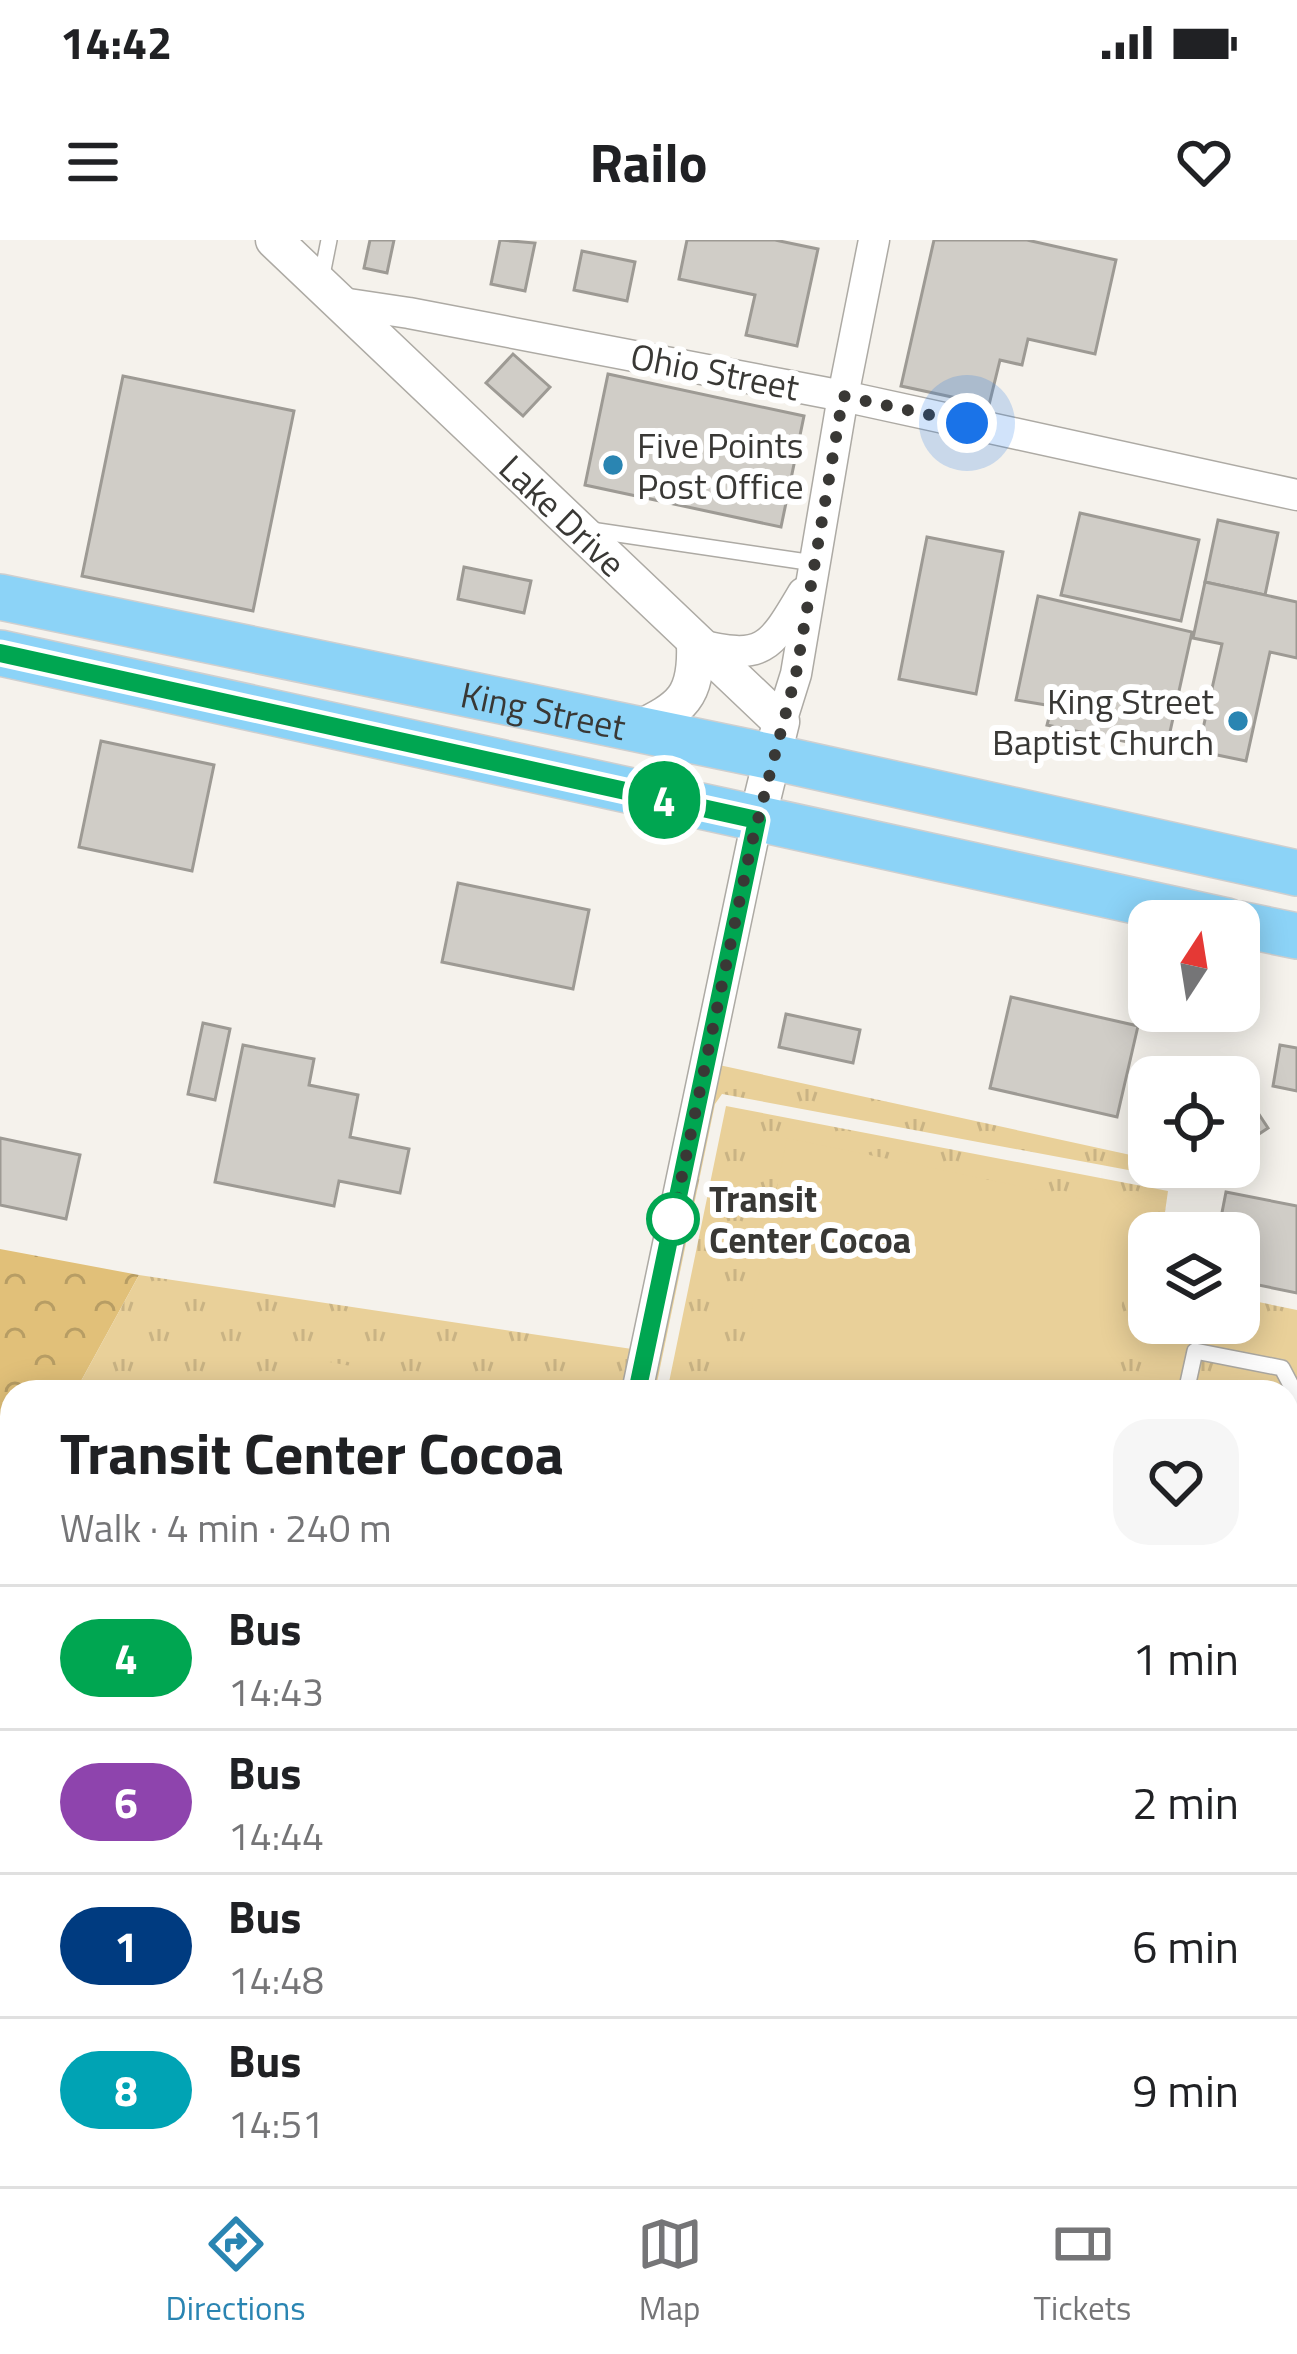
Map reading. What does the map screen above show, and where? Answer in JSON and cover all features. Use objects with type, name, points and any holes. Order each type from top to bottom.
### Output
[{"type":"main road","name":"King Street","points":[[0,597],[637,730],[776,739],[1297,873]]},
{"type":"main road","name":"King Street","points":[[0,653],[1129,900]]},
{"type":"main road","points":[[1260,928],[1297,936]]},
{"type":"street","name":"Lake Drive","points":[[274,240],[582,529],[695,644],[776,739]]},
{"type":"street","points":[[640,1380],[757,820],[793,687],[874,240]]},
{"type":"street","name":"Ohio Street","points":[[331,293],[409,313],[843,396],[1297,495]]},
{"type":"street","points":[[637,730],[686,700],[693,680],[695,644],[730,653],[759,651],[775,640],[813,570]]},
{"type":"lane","points":[[329,240],[331,293]]},
{"type":"lane","points":[[582,529],[813,570]]},
{"type":"lane","points":[[1189,1380],[1195,1351],[1282,1368],[1288,1380]]},
{"type":"green space","points":[[719,1065],[1128,1154],[1128,1170],[722,1094],[715,1104],[658,1380],[653,1380]]},
{"type":"green space","points":[[726,1106],[1128,1183],[1128,1188],[1168,1191],[1165,1212],[1128,1212],[1128,1344],[1260,1344],[1260,1302],[1297,1310],[1297,1380],[669,1380]]},
{"type":"green space","points":[[787,1138],[1141,1211],[1128,1212],[1128,1275],[1106,1380],[737,1380]]},
{"type":"green space","points":[[0,1249],[139,1275],[82,1380],[0,1380]]},
{"type":"green space","points":[[139,1275],[632,1349],[626,1380],[82,1380]]},
{"type":"green space","points":[[303,1357],[425,1380],[298,1380]]},
{"type":"building","points":[[370,240],[394,240],[387,273],[364,268]]},
{"type":"building","points":[[500,240],[535,243],[525,291],[491,284]]},
{"type":"building","points":[[687,240],[775,240],[818,249],[797,346],[746,335],[755,295],[679,279]]},
{"type":"building","points":[[934,240],[1027,240],[1116,260],[1095,354],[1028,339],[1022,365],[1000,360],[989,405],[901,386]]},
{"type":"building","points":[[582,251],[635,262],[627,301],[574,290]]},
{"type":"building","points":[[513,354],[550,387],[523,416],[486,383]]},
{"type":"building","points":[[608,374],[804,416],[781,527],[585,485]]},
{"type":"building","points":[[123,376],[294,411],[253,611],[82,576]]},
{"type":"building","points":[[1080,513],[1199,540],[1181,621],[1061,595]]},
{"type":"building","points":[[1218,520],[1278,533],[1265,595],[1205,582]]},
{"type":"building","points":[[927,537],[1003,552],[976,694],[899,679]]},
{"type":"building","points":[[464,567],[531,581],[524,613],[458,599]]},
{"type":"building","points":[[1205,582],[1297,602],[1297,658],[1270,652],[1246,761],[1198,751],[1222,644],[1193,638]]},
{"type":"building","points":[[1038,596],[1192,632],[1166,750],[1047,725],[1052,706],[1016,700]]},
{"type":"building","points":[[101,741],[214,765],[192,871],[79,847]]},
{"type":"building","points":[[458,883],[589,910],[573,989],[442,962]]},
{"type":"building","points":[[1011,997],[1128,1024],[1128,1032],[1137,1032],[1117,1117],[990,1088]]},
{"type":"building","points":[[786,1014],[860,1030],[853,1063],[779,1047]]},
{"type":"building","points":[[203,1023],[230,1029],[215,1100],[188,1094]]},
{"type":"building","points":[[243,1045],[314,1059],[309,1085],[358,1095],[350,1137],[409,1149],[400,1193],[339,1181],[334,1206],[215,1182]]},
{"type":"building","points":[[1280,1045],[1297,1048],[1297,1091],[1273,1086]]},
{"type":"building","points":[[0,1138],[80,1155],[66,1219],[0,1205]]},
{"type":"building","points":[[1226,1192],[1297,1206],[1297,1293],[1260,1285],[1260,1212],[1222,1212]]},
{"type":"bus line","name":"4","points":[[0,653],[757,820],[640,1380]]},
{"type":"place","name":"Five Points Post Office","points":[[613,465]]},
{"type":"place","name":"King Street Baptist Church","points":[[1238,721]]},
{"type":"place","name":"Transit Center Cocoa","points":[[673,1219]]},
{"type":"route","points":[[673,1219],[751,846],[796,674],[843,396],[967,423]]}]
